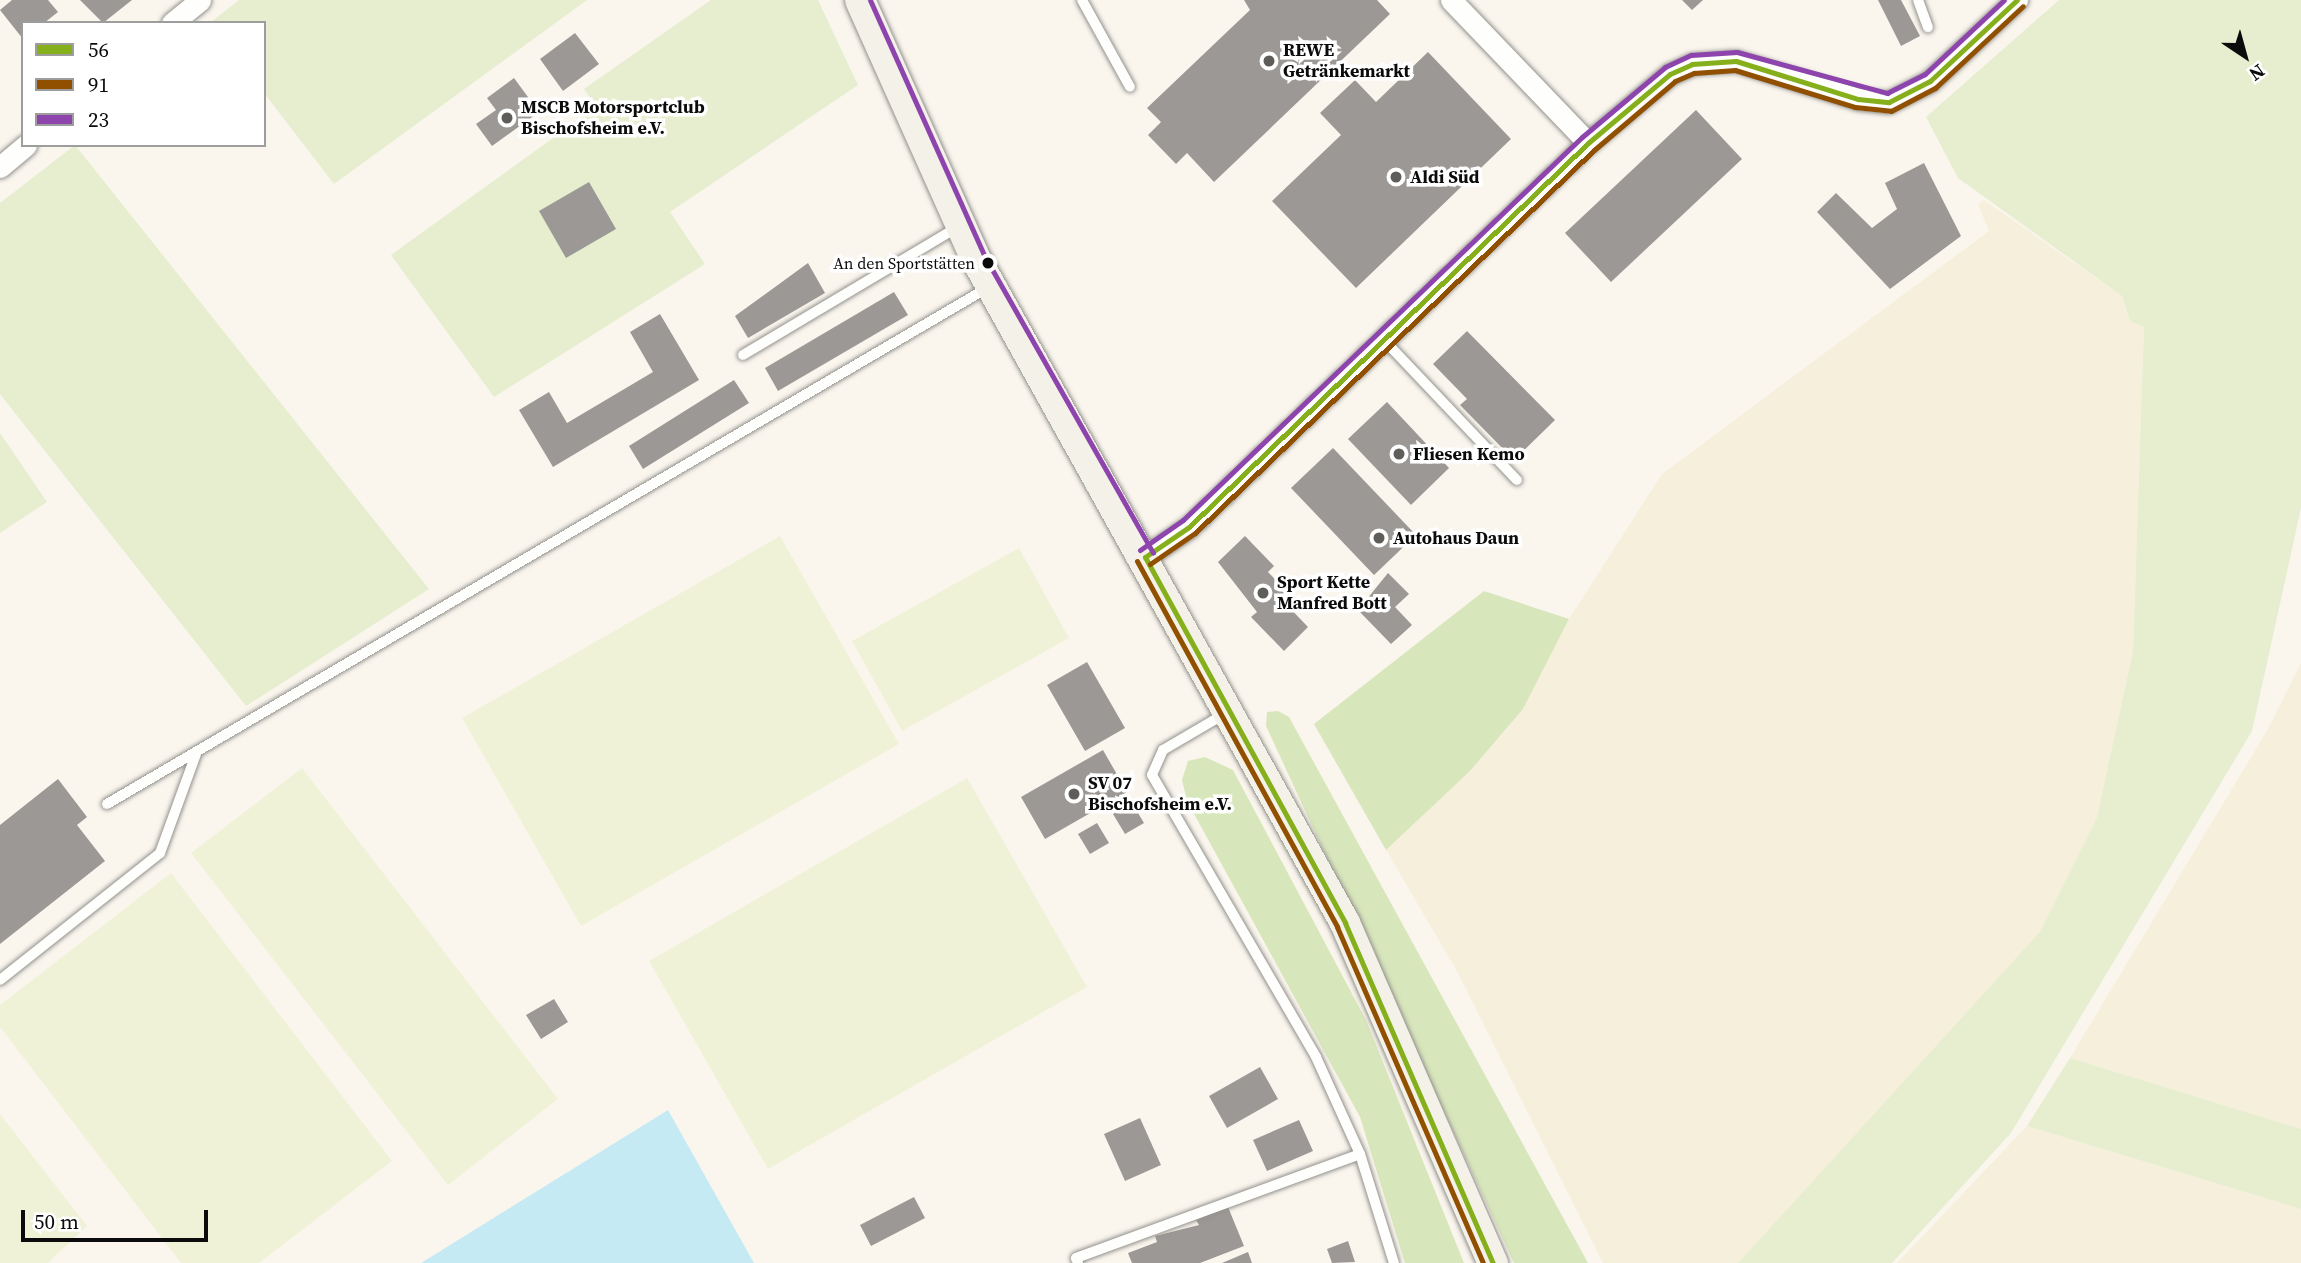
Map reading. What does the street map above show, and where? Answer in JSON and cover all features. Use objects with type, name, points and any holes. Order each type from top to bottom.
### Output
[{"type":"main road","points":[[860,0],[991,286],[1145,557],[1345,923],[1493,1263]]},
{"type":"street","points":[[174,21],[200,0]]},
{"type":"street","points":[[1451,0],[1588,143]]},
{"type":"street","points":[[1145,557],[1189,527],[1588,143],[1670,74],[1710,61],[1793,75],[1858,99],[1898,99],[1930,81],[2017,0]]},
{"type":"street","points":[[0,167],[24,147]]},
{"type":"lane","points":[[1082,0],[1130,87]]},
{"type":"lane","points":[[1918,0],[1928,27]]},
{"type":"lane","points":[[743,355],[961,225]]},
{"type":"lane","points":[[107,804],[991,286]]},
{"type":"lane","points":[[1384,340],[1517,480]]},
{"type":"lane","points":[[1230,712],[1163,750],[1152,775],[1316,1057],[1360,1154],[1394,1263]]},
{"type":"lane","points":[[0,980],[160,853],[196,754]]},
{"type":"lane","points":[[1078,1263],[1360,1154]]},
{"type":"shaded area","points":[[1984,200],[2122,296],[2130,321],[2144,327],[2133,651],[2097,817],[2040,933],[1738,1263],[1603,1263],[1458,973],[1386,850],[1470,771],[1523,709],[1569,619],[1662,474],[1989,231],[1978,205]]},
{"type":"shaded area","points":[[2301,663],[2301,1129],[2070,1058],[2268,729]]},
{"type":"shaded area","points":[[2027,1126],[2301,1209],[2301,1263],[1897,1263]]},
{"type":"green space","points":[[239,0],[587,0],[334,184],[266,96],[266,21],[212,21]]},
{"type":"green space","points":[[711,0],[818,0],[858,85],[670,212],[705,264],[494,397],[391,255],[596,107],[584,89]]},
{"type":"green space","points":[[2059,0],[2301,0],[2301,508],[2252,731],[2011,1133],[1892,1263],[1738,1263],[2040,932],[2097,817],[2133,651],[2144,327],[2130,321],[2122,296],[1958,178],[1926,117]]},
{"type":"green space","points":[[72,147],[77,147],[429,589],[246,706],[0,394],[0,203]]},
{"type":"green space","points":[[0,433],[47,502],[0,533]]},
{"type":"green space","points":[[780,536],[899,744],[581,926],[462,718]]},
{"type":"green space","points":[[1019,548],[1069,638],[902,731],[852,641]]},
{"type":"green space","points":[[1484,591],[1569,619],[1523,709],[1470,771],[1386,850],[1314,724]]},
{"type":"green space","points":[[1278,711],[1289,717],[1588,1263],[1514,1263],[1266,726],[1267,712]]},
{"type":"green space","points":[[1205,757],[1233,770],[1366,1020],[1464,1263],[1405,1263],[1360,1117],[1187,801],[1182,780],[1188,761]]},
{"type":"green space","points":[[302,768],[558,1099],[448,1185],[191,853]]},
{"type":"green space","points":[[967,778],[1087,987],[768,1169],[649,961]]},
{"type":"green space","points":[[171,873],[392,1161],[259,1263],[181,1263],[0,1027],[0,1005]]},
{"type":"green space","points":[[2070,1058],[2301,1129],[2301,1209],[2027,1126]]},
{"type":"green space","points":[[0,1114],[87,1226],[48,1263],[0,1263]]},
{"type":"water","points":[[668,1110],[754,1263],[421,1263]]},
{"type":"building","points":[[12,0],[48,0],[58,12],[47,21],[21,21],[21,36],[0,10]]},
{"type":"building","points":[[80,0],[132,0],[106,21],[101,21]]},
{"type":"building","name":"REWE Getränkemarkt","points":[[1244,0],[1377,0],[1390,14],[1214,182],[1187,153],[1176,164],[1148,135],[1161,122],[1147,108],[1250,10]]},
{"type":"building","points":[[1682,0],[1703,0],[1692,10]]},
{"type":"building","points":[[1878,0],[1901,0],[1920,36],[1901,46]]},
{"type":"building","points":[[575,33],[599,64],[563,91],[540,59]]},
{"type":"building","points":[[1428,52],[1511,139],[1356,288],[1272,201],[1341,135],[1320,113],[1355,80],[1376,102]]},
{"type":"building","name":"MSCB Motorsportclub Bischofsheim e.V.","points":[[514,78],[539,112],[492,146],[476,124],[496,110],[487,98]]},
{"type":"building","points":[[1696,110],[1742,159],[1611,282],[1565,233]]},
{"type":"building","points":[[1924,163],[1961,236],[1890,289],[1817,212],[1836,193],[1872,228],[1897,209],[1885,183]]},
{"type":"building","points":[[589,182],[616,229],[566,258],[539,211]]},
{"type":"building","points":[[808,263],[825,293],[748,338],[735,316]]},
{"type":"building","points":[[894,292],[908,315],[778,391],[765,368]]},
{"type":"building","points":[[660,314],[699,380],[553,467],[519,410],[549,392],[567,423],[653,372],[630,332]]},
{"type":"building","points":[[1467,331],[1555,420],[1514,460],[1460,405],[1467,399],[1433,364]]},
{"type":"building","points":[[734,380],[749,403],[643,469],[629,446]]},
{"type":"building","name":"Fliesen Kemo","points":[[1387,402],[1449,468],[1411,505],[1348,439]]},
{"type":"building","points":[[1333,448],[1416,535],[1374,575],[1291,488]]},
{"type":"building","points":[[1245,536],[1274,566],[1268,572],[1288,593],[1282,600],[1308,627],[1284,651],[1251,617],[1257,612],[1218,562]]},
{"type":"building","points":[[1388,573],[1409,594],[1395,607],[1412,625],[1391,644],[1358,610]]},
{"type":"building","name":"SV 07 Bischofsheim e.V.","points":[[1087,662],[1125,728],[1085,751],[1047,685]]},
{"type":"building","name":"SV 07 Bischofsheim e.V.","points":[[1103,750],[1127,792],[1045,839],[1021,797]]},
{"type":"building","points":[[58,779],[87,817],[77,825],[105,861],[0,944],[0,825]]},
{"type":"building","points":[[1132,803],[1144,823],[1125,834],[1113,814]]},
{"type":"building","points":[[1097,823],[1109,843],[1090,854],[1078,834]]},
{"type":"building","points":[[554,999],[568,1022],[541,1039],[526,1015]]},
{"type":"building","points":[[1260,1067],[1278,1099],[1227,1128],[1209,1096]]},
{"type":"building","points":[[1140,1118],[1161,1165],[1125,1181],[1104,1134]]},
{"type":"building","points":[[1299,1120],[1313,1151],[1267,1171],[1253,1140]]},
{"type":"building","points":[[914,1197],[925,1218],[871,1246],[860,1225]]},
{"type":"building","points":[[1228,1207],[1244,1246],[1200,1263],[1132,1263],[1128,1253],[1157,1242],[1155,1236],[1199,1225],[1196,1220]]},
{"type":"building","points":[[1348,1241],[1355,1262],[1332,1263],[1327,1249]]},
{"type":"building","points":[[1248,1252],[1252,1263],[1222,1263]]},
{"type":"transit line","name":"23","points":[[870,0],[985,257],[1153,553]]},
{"type":"transit line","name":"23","points":[[1140,550],[1183,520],[1582,137],[1665,67],[1691,55],[1737,52],[1887,93],[1925,74],[2004,0]]},
{"type":"transit line","name":"56","points":[[1145,557],[1189,527],[1588,143],[1670,74],[1692,64],[1736,61],[1858,99],[1889,102],[1930,81],[2017,0]]},
{"type":"transit line","name":"91","points":[[1150,564],[1195,533],[1594,150],[1675,81],[1694,73],[1735,70],[1855,107],[1891,111],[1935,88],[2023,6]]},
{"type":"transit line","name":"56","points":[[1145,557],[1345,923],[1493,1263]]},
{"type":"transit line","name":"91","points":[[1137,561],[1337,927],[1483,1263]]},
{"type":"place","name":"REWE Getränkemarkt","points":[[1269,61]]},
{"type":"place","name":"MSCB Motorsportclub Bischofsheim e.V.","points":[[507,118]]},
{"type":"place","name":"Aldi Süd","points":[[1396,177]]},
{"type":"place","name":"An den Sportstätten","points":[[988,263]]},
{"type":"place","name":"Fliesen Kemo","points":[[1399,454]]},
{"type":"place","name":"Autohaus Daun","points":[[1379,538]]},
{"type":"place","name":"Sport Kette Manfred Bott","points":[[1263,593]]},
{"type":"place","name":"SV 07 Bischofsheim e.V.","points":[[1074,794]]}]
